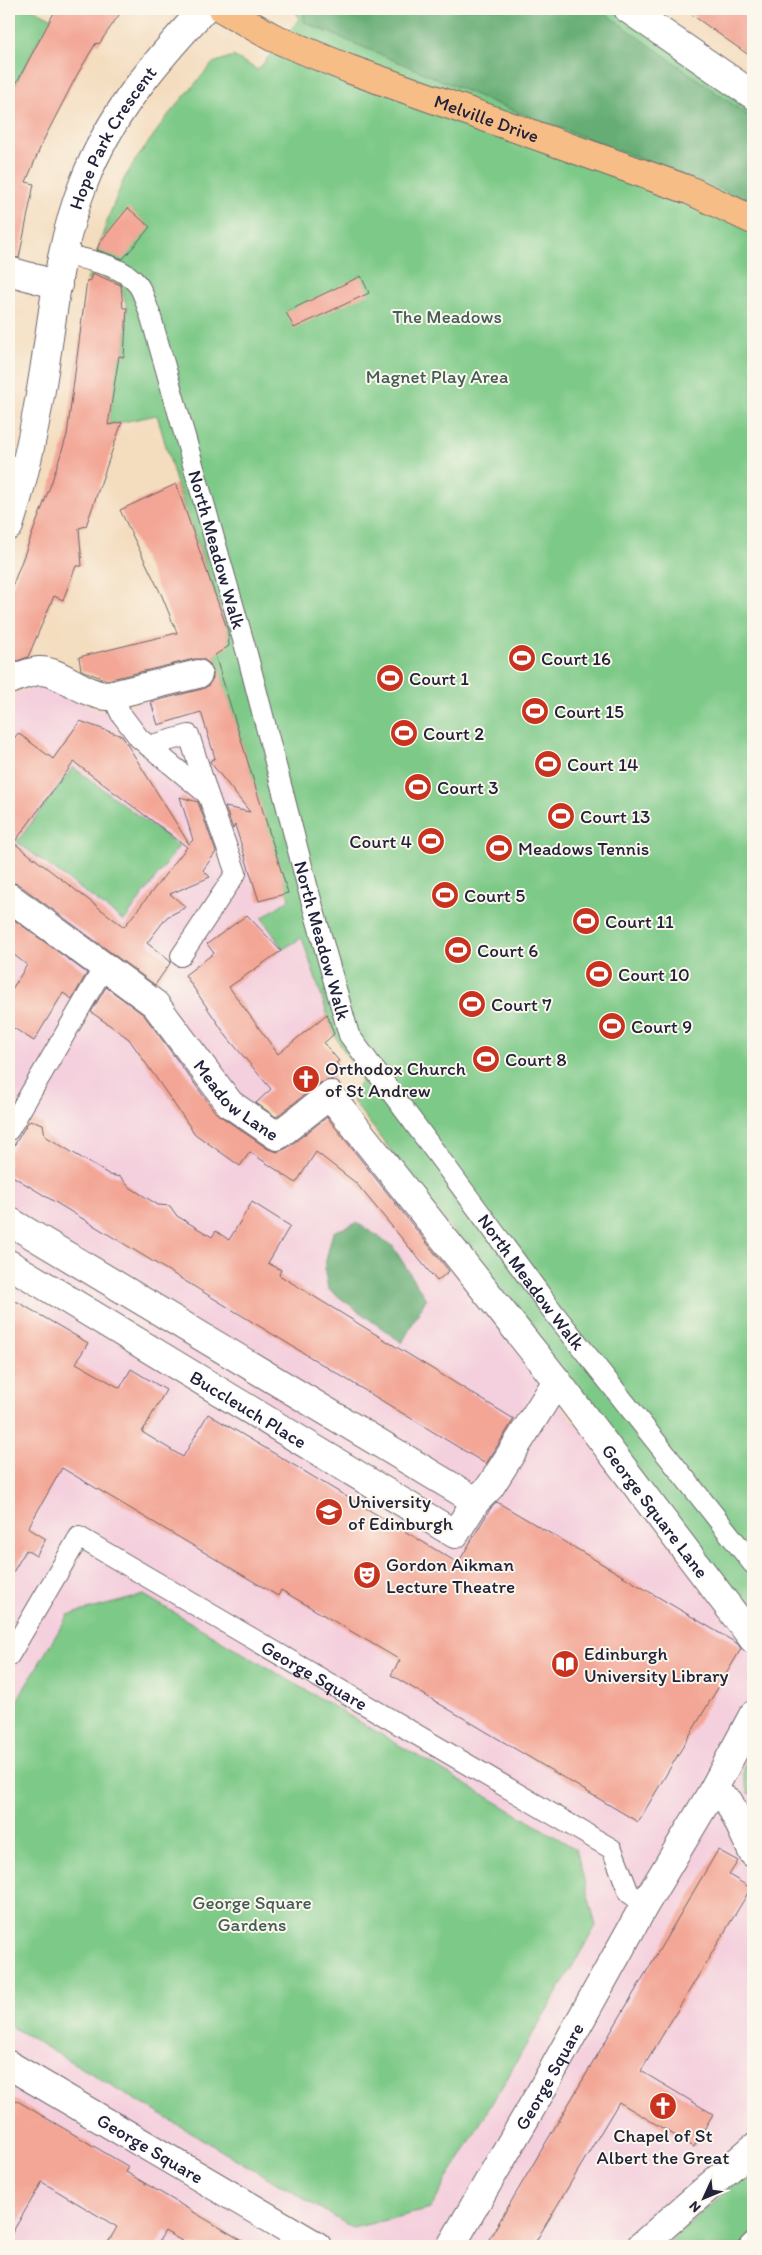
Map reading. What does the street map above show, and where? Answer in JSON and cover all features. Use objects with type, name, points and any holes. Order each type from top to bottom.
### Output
[{"type":"main road","name":"Melville Drive","points":[[223,9],[272,37],[348,69],[689,190],[753,220]]},
{"type":"street","name":"Hope Park Crescent","points":[[9,526],[17,501],[37,410],[62,254],[84,181],[106,136],[134,90],[162,53],[204,9]]},
{"type":"street","points":[[640,12],[753,95]]},
{"type":"street","name":"North Meadow Walk","points":[[62,254],[119,270],[130,277],[139,286],[150,314],[246,650],[308,890],[349,1035],[554,1313],[753,1564]]},
{"type":"street","points":[[9,271],[58,285]]},
{"type":"street","points":[[9,680],[42,671],[96,694],[112,695],[198,674]]},
{"type":"street","points":[[112,695],[130,728],[148,746],[208,795]]},
{"type":"street","points":[[148,746],[189,735],[236,874],[181,956]]},
{"type":"street","name":"Meadow Lane","points":[[9,897],[155,1004],[230,1104],[277,1136],[330,1095],[557,1381]]},
{"type":"street","points":[[9,1130],[104,967]]},
{"type":"street","name":"Buccleuch Place","points":[[9,1221],[476,1501]]},
{"type":"street","name":"Buccleuch Place","points":[[9,1264],[455,1534],[476,1501],[490,1487],[557,1381]]},
{"type":"street","name":"George Square Lane","points":[[557,1381],[753,1639]]},
{"type":"street","name":"George Square","points":[[9,1656],[79,1537],[612,1850],[629,1893],[645,1904]]},
{"type":"street","points":[[751,1725],[712,1792],[729,1802],[753,1853]]},
{"type":"street","name":"George Square","points":[[451,2246],[540,2093],[645,1904],[712,1792]]},
{"type":"street","name":"George Square","points":[[9,2065],[317,2246]]},
{"type":"street","points":[[641,2246],[753,2148]]},
{"type":"street","points":[[749,2246],[753,2242]]},
{"type":"shaded area","name":"University of Edinburgh","points":[[222,678],[334,1034],[235,1123],[275,1155],[329,1112],[753,1649],[753,1735],[743,1766],[749,1794],[753,1792],[753,2167],[664,2246],[9,2246],[9,696],[48,685],[98,711],[109,712]]},
{"type":"green space","points":[[9,9],[33,9],[51,18],[47,34],[41,35],[9,97]]},
{"type":"green space","name":"The Meadows","points":[[295,9],[614,9],[753,108],[753,1622],[349,1096],[362,1081],[334,1034],[302,938],[283,949],[262,918],[289,899],[215,655],[228,646],[228,631],[177,485],[157,415],[108,425],[118,356],[124,356],[127,308],[121,285],[87,280],[124,179],[169,114],[213,63],[233,56],[258,70],[299,19]]},
{"type":"green space","points":[[304,9],[599,9],[753,119],[753,203],[497,104],[304,22]]},
{"type":"green space","points":[[73,767],[179,846],[124,921],[17,842]]},
{"type":"green space","points":[[357,1223],[392,1245],[426,1299],[402,1343],[328,1289],[324,1268],[333,1232]]},
{"type":"green space","name":"George Square Gardens","points":[[144,1595],[576,1849],[596,1926],[430,2209],[353,2228],[9,2025],[9,1714],[68,1615]]},
{"type":"green space","points":[[753,1752],[753,1792],[749,1794],[745,1781],[744,1767]]},
{"type":"green space","points":[[753,2167],[753,2246],[664,2246]]},
{"type":"building","points":[[56,9],[123,9],[99,44],[96,43],[43,141],[26,182],[34,184],[19,258],[9,256],[9,97]]},
{"type":"building","points":[[684,9],[753,9],[753,58],[716,32]]},
{"type":"building","points":[[128,208],[150,227],[123,259],[97,250],[100,242]]},
{"type":"building","points":[[92,273],[121,285],[123,308],[127,308],[124,357],[119,356],[108,425],[122,422],[86,526],[79,528],[82,566],[76,566],[63,600],[54,596],[28,657],[9,664],[9,595],[51,484],[67,435],[87,280],[90,281]]},
{"type":"building","points":[[361,276],[369,293],[294,328],[286,312]]},
{"type":"building","points":[[176,484],[228,631],[229,646],[215,655],[288,893],[259,901],[235,825],[233,829],[225,807],[250,812],[210,762],[215,758],[201,712],[158,725],[151,702],[208,686],[213,678],[210,664],[203,659],[194,659],[107,680],[81,670],[79,657],[177,633],[162,596],[120,510]]},
{"type":"building","points":[[80,721],[122,736],[189,844],[193,840],[180,797],[198,802],[216,852],[203,870],[210,877],[170,894],[186,907],[167,917],[147,943],[171,962],[155,985],[18,884],[9,882],[9,746],[18,733],[53,759]],"holes":[[[74,762],[187,847],[124,927],[14,843]]]},
{"type":"building","points":[[247,915],[281,951],[229,987],[278,1054],[327,1014],[334,1034],[324,1043],[339,1061],[336,1063],[342,1070],[331,1080],[320,1083],[276,1117],[256,1103],[271,1089],[227,1037],[185,975],[214,953],[207,944]]},
{"type":"building","points":[[9,916],[87,973],[72,999],[63,993],[34,1041],[9,1025],[9,994],[27,965],[9,951]]},
{"type":"building","points":[[106,987],[144,1015],[216,1113],[268,1149],[278,1152],[287,1148],[327,1117],[449,1271],[437,1281],[356,1183],[316,1152],[296,1183],[250,1152],[240,1166],[195,1134],[129,1039],[91,1012]]},
{"type":"building","points":[[34,1121],[43,1124],[45,1136],[110,1175],[121,1177],[128,1186],[158,1205],[170,1206],[177,1216],[212,1237],[216,1231],[229,1240],[252,1202],[290,1226],[268,1263],[281,1270],[279,1275],[514,1419],[486,1464],[9,1174],[9,1154],[28,1122]]},
{"type":"building","points":[[16,1301],[88,1343],[76,1363],[120,1388],[131,1369],[166,1390],[142,1432],[183,1457],[208,1414],[458,1563],[490,1509],[497,1502],[738,1644],[741,1649],[638,1822],[391,1675],[400,1660],[281,1590],[278,1596],[62,1468],[28,1528],[46,1539],[36,1556],[26,1550],[9,1579],[9,1313]]},
{"type":"building","points":[[718,1850],[738,1861],[729,1875],[751,1888],[641,2071],[713,2114],[694,2147],[619,2102],[533,2246],[485,2246]]},
{"type":"building","points":[[9,2096],[129,2167],[126,2172],[251,2246],[190,2246],[165,2231],[156,2246],[106,2246],[117,2227],[42,2182],[9,2238]]},
{"type":"place","name":"Court 16","points":[[522,658]]},
{"type":"place","name":"Court 1","points":[[390,678]]},
{"type":"place","name":"Court 15","points":[[535,711]]},
{"type":"place","name":"Court 2","points":[[404,733]]},
{"type":"place","name":"Court 14","points":[[548,764]]},
{"type":"place","name":"Court 3","points":[[418,787]]},
{"type":"place","name":"Court 13","points":[[561,816]]},
{"type":"place","name":"Court 4","points":[[431,841]]},
{"type":"place","name":"Meadows Tennis","points":[[499,848]]},
{"type":"place","name":"Court 5","points":[[445,895]]},
{"type":"place","name":"Court 11","points":[[586,921]]},
{"type":"place","name":"Court 6","points":[[458,950]]},
{"type":"place","name":"Court 10","points":[[599,974]]},
{"type":"place","name":"Court 7","points":[[472,1004]]},
{"type":"place","name":"Court 9","points":[[612,1026]]},
{"type":"place","name":"Court 8","points":[[486,1059]]},
{"type":"place","name":"Orthodox Church of St Andrew","points":[[306,1079]]},
{"type":"place","name":"University of Edinburgh","points":[[329,1512]]},
{"type":"place","name":"Gordon Aikman Lecture Theatre","points":[[367,1575]]},
{"type":"place","name":"Edinburgh University Library","points":[[565,1664]]},
{"type":"place","name":"Chapel of St Albert the Great","points":[[663,2106]]},
{"type":"park label","name":"Magnet Play Area","points":[[437,376]]}]
